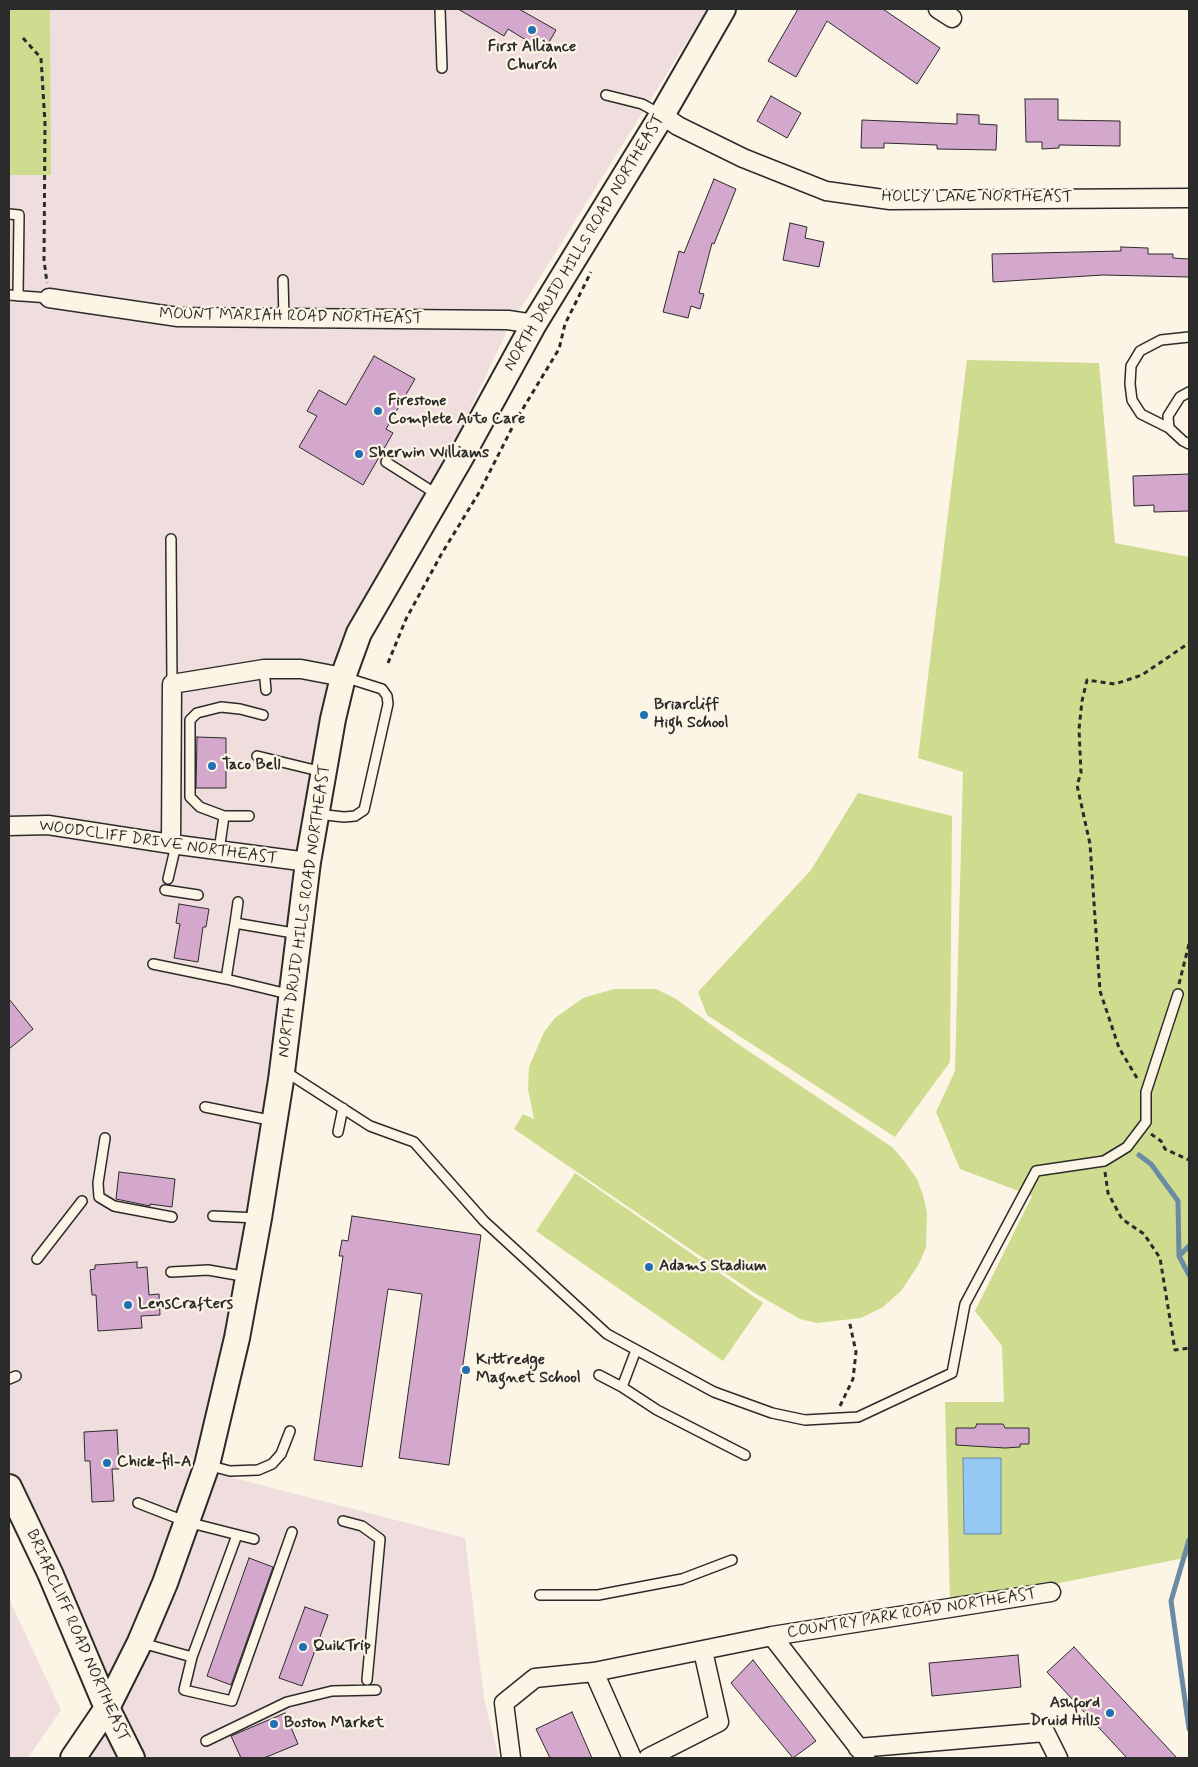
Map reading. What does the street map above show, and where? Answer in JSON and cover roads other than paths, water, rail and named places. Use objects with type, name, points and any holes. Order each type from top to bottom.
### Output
[{"type":"main road","name":"NORTH DRUID HILLS ROAD NORTHEAST","points":[[72,1758],[107,1708],[140,1642],[207,1465],[237,1338],[259,1218],[282,1070],[308,862],[342,677],[359,633],[534,324],[662,115],[723,9]]},
{"type":"main road","name":"BRIARCLIFF ROAD NORTHEAST","points":[[9,1487],[46,1566],[107,1708],[132,1758]]},
{"type":"street","name":"HOLLY LANE NORTHEAST","points":[[662,115],[678,126],[743,158],[826,191],[890,200],[1189,198]]},
{"type":"street","name":"MOUNT MARIAH ROAD NORTHEAST","points":[[49,298],[178,317],[508,320],[534,324]]},
{"type":"street","points":[[174,845],[172,684],[264,669],[301,669],[342,677]]},
{"type":"street","name":"WOODCLIFF DRIVE NORTHEAST","points":[[9,826],[48,825],[174,845],[308,862]]},
{"type":"street","name":"COUNTRY PARK ROAD NORTHEAST","points":[[511,1758],[504,1703],[534,1678],[594,1672],[772,1636],[1052,1592]]},
{"type":"street","points":[[772,1636],[862,1753],[1045,1732],[1058,1758]]},
{"type":"street","points":[[648,1758],[719,1722],[703,1651]]},
{"type":"street","points":[[594,1672],[632,1758]]},
{"type":"lane","points":[[440,9],[442,68]]},
{"type":"lane","points":[[606,95],[642,104],[662,115]]},
{"type":"lane","points":[[9,214],[19,215],[13,295],[49,298]]},
{"type":"lane","points":[[283,280],[284,318]]},
{"type":"lane","points":[[1189,337],[1150,344],[1140,351],[1131,366],[1132,400],[1141,414],[1169,428],[1189,444]]},
{"type":"lane","points":[[1169,428],[1168,416],[1180,397],[1189,392]]},
{"type":"lane","points":[[386,462],[438,495]]},
{"type":"lane","points":[[171,539],[172,684]]},
{"type":"lane","points":[[264,669],[266,690]]},
{"type":"lane","points":[[316,814],[344,817],[355,816],[364,810],[388,704],[387,696],[382,689],[342,677]]},
{"type":"lane","points":[[249,816],[224,816],[200,807],[190,797],[190,720],[197,713],[221,707],[240,709],[263,715]]},
{"type":"lane","points":[[257,756],[324,772]]},
{"type":"lane","points":[[219,851],[224,816]]},
{"type":"lane","points":[[168,879],[174,845]]},
{"type":"lane","points":[[165,890],[198,895]]},
{"type":"lane","points":[[226,979],[238,902]]},
{"type":"lane","points":[[235,923],[299,934]]},
{"type":"lane","points":[[153,964],[292,995]]},
{"type":"lane","points":[[282,1070],[370,1126],[414,1142],[484,1221],[607,1334],[714,1392],[772,1413],[805,1420],[858,1417],[952,1373],[965,1304],[1036,1171],[1104,1162],[1127,1147],[1146,1122],[1146,1092],[1178,994]]},
{"type":"lane","points":[[205,1107],[274,1121]]},
{"type":"lane","points":[[338,1132],[342,1108]]},
{"type":"lane","points":[[106,1138],[98,1183],[99,1197],[104,1202],[114,1206],[172,1217]]},
{"type":"lane","points":[[37,1259],[82,1201]]},
{"type":"lane","points":[[213,1216],[259,1218]]},
{"type":"lane","points":[[171,1272],[208,1270],[248,1277]]},
{"type":"lane","points":[[622,1387],[636,1350]]},
{"type":"lane","points":[[599,1375],[658,1410],[745,1455]]},
{"type":"lane","points":[[207,1465],[230,1471],[258,1470],[272,1464],[281,1454],[290,1431]]},
{"type":"lane","points":[[138,1503],[187,1522],[254,1539]]},
{"type":"lane","points":[[343,1521],[362,1526],[380,1539],[367,1680]]},
{"type":"lane","points":[[237,1535],[192,1657],[184,1690],[232,1701],[292,1532]]},
{"type":"lane","points":[[540,1595],[598,1595],[682,1578],[732,1560]]},
{"type":"lane","points":[[140,1642],[192,1657]]},
{"type":"lane","points":[[206,1741],[287,1702],[332,1691],[376,1690]]},
{"type":"water","points":[[963,1458],[1001,1458],[1001,1534],[964,1534]]},
{"type":"waterway","points":[[1139,1155],[1151,1164],[1178,1201],[1179,1256]]},
{"type":"waterway","points":[[1189,1246],[1179,1256],[1189,1275]]},
{"type":"waterway","points":[[1189,1540],[1171,1601],[1189,1729]]},
{"type":"place","name":"First Alliance Church","points":[[532,30]]},
{"type":"place","name":"Firestone Complete Auto Care","points":[[378,411]]},
{"type":"place","name":"Sherwin Williams","points":[[359,454]]},
{"type":"place","name":"Briarcliff High School","points":[[644,715]]},
{"type":"place","name":"Taco Bell","points":[[212,766]]},
{"type":"place","name":"Adams Stadium","points":[[649,1267]]},
{"type":"place","name":"LensCrafters","points":[[128,1305]]},
{"type":"place","name":"Kittredge Magnet School","points":[[466,1370]]},
{"type":"place","name":"Chick-fil-A","points":[[107,1463]]},
{"type":"place","name":"QuikTrip","points":[[303,1647]]},
{"type":"place","name":"Ashford Druid Hills","points":[[1110,1713]]},
{"type":"place","name":"Boston Market","points":[[274,1724]]}]
